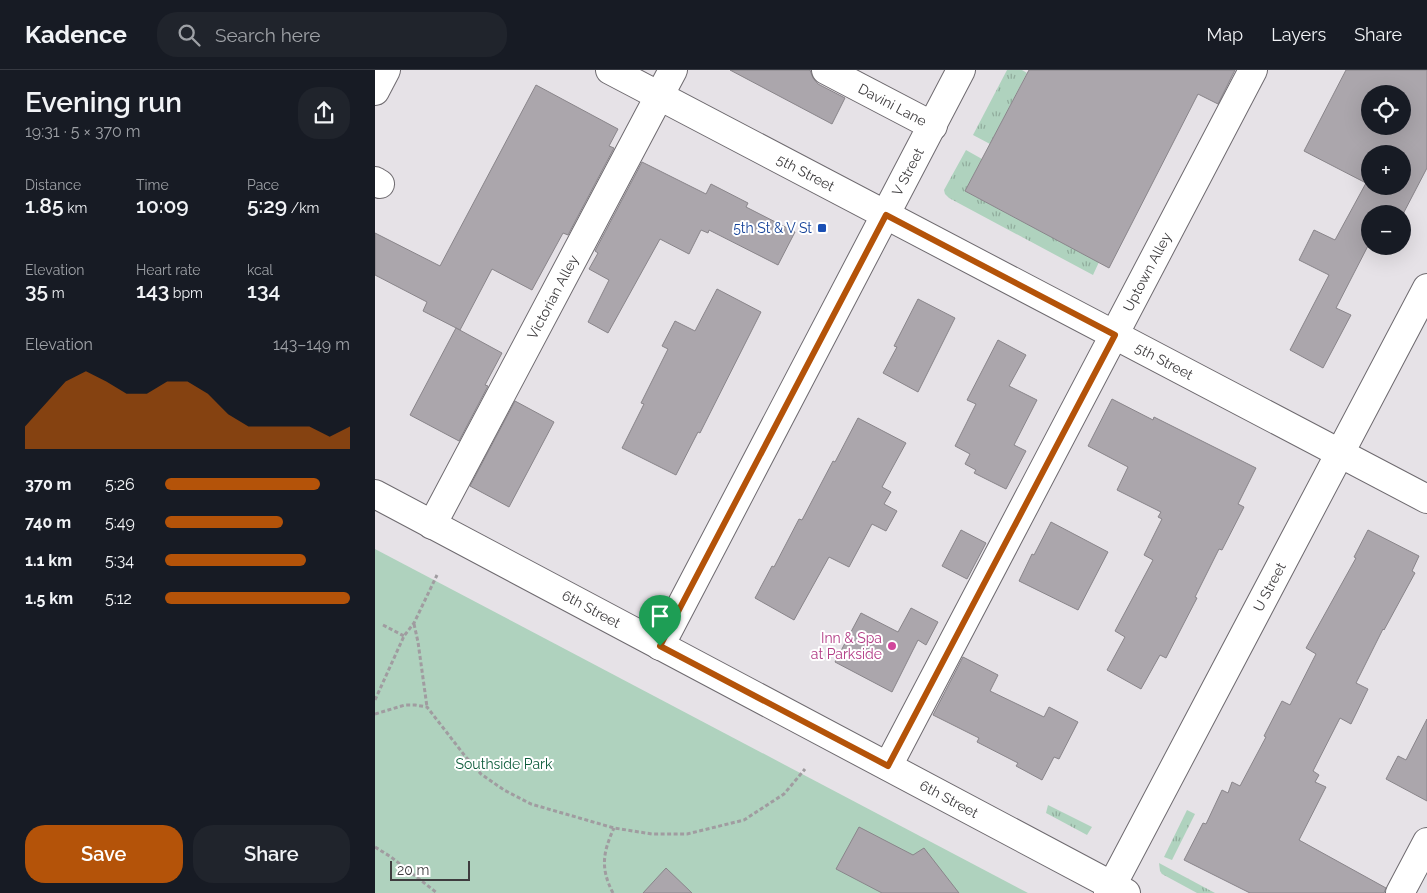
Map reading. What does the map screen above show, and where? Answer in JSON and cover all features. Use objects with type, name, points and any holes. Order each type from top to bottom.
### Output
[{"type":"street","points":[[375,91],[387,70]]},
{"type":"street","name":"5th Street","points":[[610,70],[1427,499]]},
{"type":"street","name":"Victorian Alley","points":[[432,525],[673,70]]},
{"type":"street","name":"Davini Lane","points":[[826,70],[933,126]]},
{"type":"street","name":"V Street","points":[[660,646],[961,70]]},
{"type":"street","name":"Uptown Alley","points":[[888,766],[1253,70]]},
{"type":"street","name":"U Street","points":[[1116,890],[1339,453],[1427,288]]},
{"type":"street","name":"6th Street","points":[[375,494],[888,766],[1116,890]]},
{"type":"street","points":[[1400,893],[1427,842]]},
{"type":"path","points":[[375,700],[405,636],[414,623],[437,575]]},
{"type":"path","points":[[414,623],[419,642],[427,707],[481,774],[504,790],[531,804],[614,828],[652,834],[687,834],[744,820],[784,794],[805,769]]},
{"type":"path","points":[[383,625],[405,636]]},
{"type":"path","points":[[375,714],[405,705],[415,704],[427,707]]},
{"type":"path","points":[[613,893],[607,882],[605,848],[614,828]]},
{"type":"path","points":[[375,847],[391,857],[437,893]]},
{"type":"green space","points":[[1007,70],[1022,70],[1027,73],[990,144],[973,135]]},
{"type":"green space","points":[[966,150],[982,159],[965,191],[1099,262],[1093,275],[949,198],[944,190]]},
{"type":"green space","name":"Southside Park","points":[[375,549],[1028,893],[375,893]]},
{"type":"green space","points":[[1048,805],[1092,827],[1087,835],[1046,813]]},
{"type":"green space","points":[[1187,810],[1195,814],[1172,860],[1164,857]]},
{"type":"green space","points":[[1159,863],[1215,893],[1197,893],[1162,874]]},
{"type":"building","points":[[730,70],[810,70],[818,84],[845,98],[832,124]]},
{"type":"building","points":[[1029,70],[1235,70],[1218,104],[1198,94],[1109,268],[965,191]]},
{"type":"building","points":[[1346,70],[1427,70],[1427,168],[1408,205],[1361,205],[1361,255],[1363,255],[1336,308],[1351,315],[1323,368],[1290,350],[1329,275],[1299,260],[1314,230],[1335,240],[1361,192],[1361,195],[1411,195],[1411,145],[1361,145],[1361,180],[1304,151]]},
{"type":"building","points":[[536,85],[618,129],[609,146],[614,148],[568,235],[563,233],[532,290],[492,269],[460,330],[423,311],[427,302],[375,275],[375,233],[440,266]]},
{"type":"building","points":[[642,162],[706,194],[711,184],[748,203],[746,207],[795,232],[778,265],[709,230],[708,233],[701,230],[689,254],[660,239],[608,333],[588,322],[609,280],[589,269],[598,253],[595,251]]},
{"type":"building","points":[[717,289],[761,312],[700,433],[698,432],[676,475],[622,448],[644,404],[641,403],[668,349],[662,346],[675,321],[695,331]]},
{"type":"building","points":[[918,299],[955,318],[918,392],[883,373],[897,347],[894,346]]},
{"type":"building","points":[[456,328],[502,353],[485,385],[488,386],[459,441],[410,415]]},
{"type":"building","points":[[998,340],[1026,355],[1009,386],[1037,400],[1014,445],[1026,451],[1006,489],[974,473],[976,470],[965,464],[970,454],[955,446],[976,404],[967,400]]},
{"type":"building","points":[[1112,399],[1153,420],[1154,417],[1256,468],[1238,504],[1244,507],[1222,550],[1219,549],[1195,597],[1197,598],[1166,658],[1160,655],[1141,689],[1107,670],[1125,637],[1115,631],[1153,560],[1144,555],[1162,519],[1158,517],[1161,512],[1117,490],[1128,467],[1088,446]]},
{"type":"building","points":[[515,401],[554,422],[509,507],[470,486]]},
{"type":"building","points":[[858,418],[906,443],[882,487],[891,492],[884,504],[897,511],[886,531],[872,524],[849,567],[829,557],[794,620],[755,598],[772,566],[774,567],[799,519],[802,520]]},
{"type":"building","points":[[1051,522],[1108,552],[1078,610],[1019,581]]},
{"type":"building","points":[[961,530],[986,543],[967,579],[942,566]]},
{"type":"building","points":[[1368,530],[1419,556],[1412,571],[1415,573],[1383,629],[1356,683],[1368,689],[1351,724],[1340,718],[1313,771],[1319,775],[1315,782],[1326,787],[1299,840],[1386,888],[1384,893],[1250,893],[1184,860],[1203,823],[1206,824],[1222,790],[1228,793],[1232,782],[1240,786],[1266,737],[1264,736],[1282,701],[1290,705],[1316,654],[1306,648],[1356,558],[1354,557]]},
{"type":"building","points":[[911,608],[938,622],[926,645],[918,640],[892,692],[835,662],[861,613],[898,632]]},
{"type":"building","points":[[963,657],[998,675],[990,691],[1044,717],[1049,707],[1078,722],[1059,759],[1054,757],[1042,780],[1016,766],[1018,763],[977,742],[979,738],[933,715]]},
{"type":"building","points":[[1427,719],[1427,801],[1386,779],[1398,756],[1406,760]]},
{"type":"building","points":[[859,827],[913,855],[924,848],[959,893],[882,893],[836,869]]},
{"type":"building","points":[[666,868],[692,893],[643,893]]},
{"type":"place","name":"5th St & V St","points":[[822,228]]},
{"type":"place","name":"Inn & Spa at Parkside","points":[[892,646]]},
{"type":"route","points":[[886,215],[1115,335],[888,766],[660,646],[886,215]]}]
